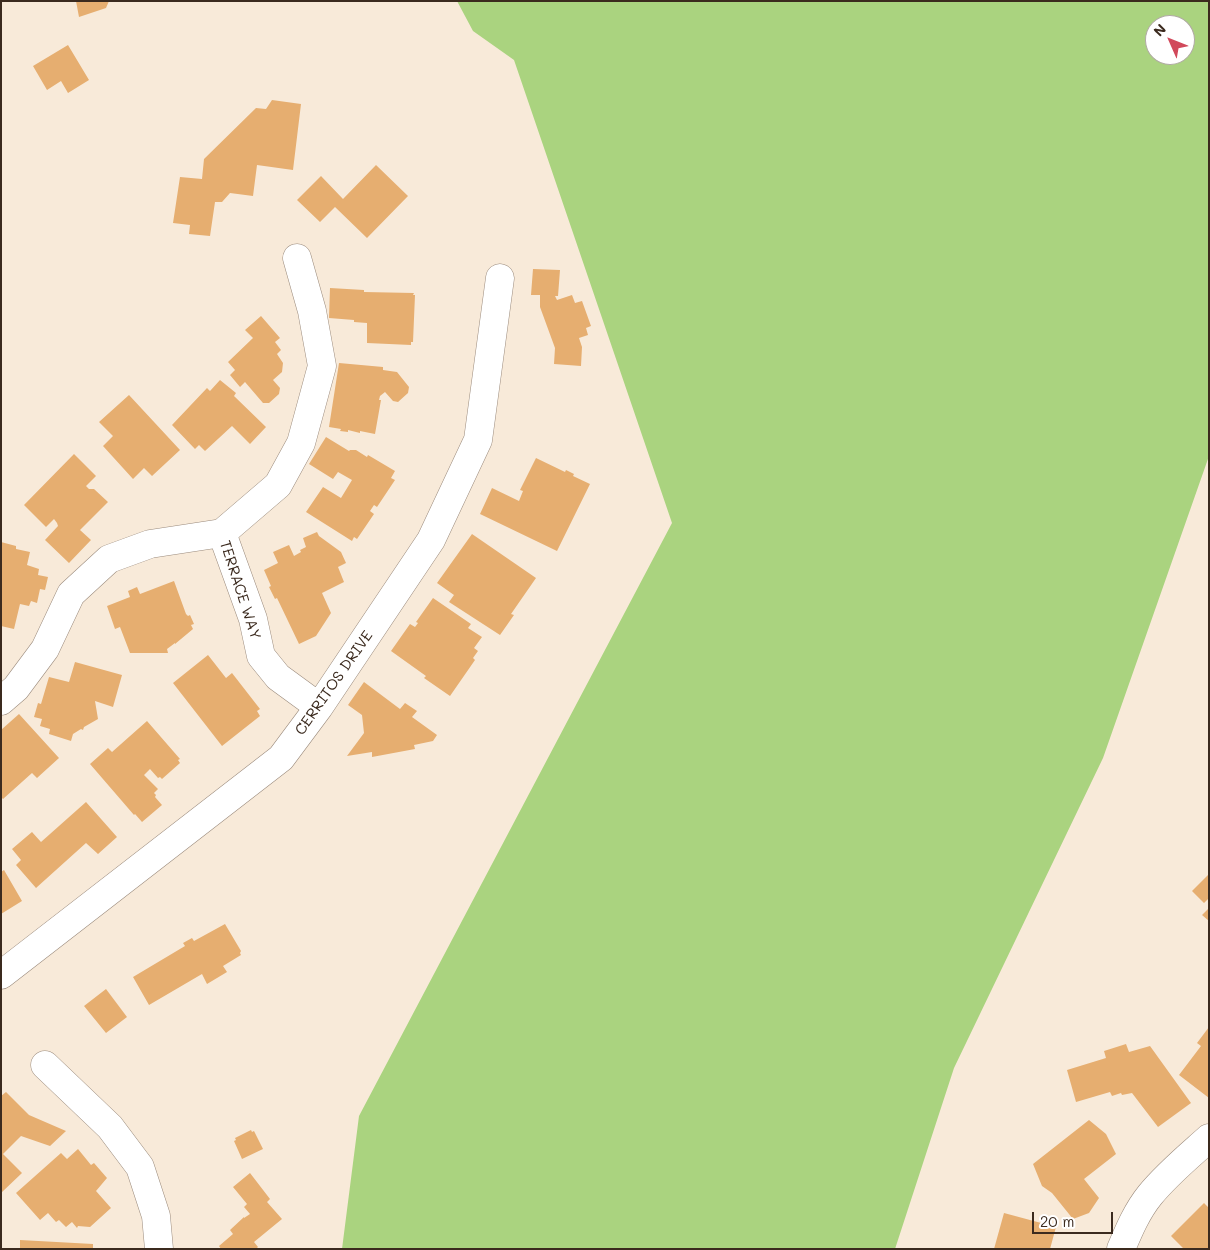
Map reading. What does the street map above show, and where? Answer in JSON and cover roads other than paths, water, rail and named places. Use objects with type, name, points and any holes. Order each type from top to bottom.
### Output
[{"type":"street","points":[[222,533],[278,484],[301,443],[315,392],[322,366],[312,311],[297,258]]},
{"type":"street","name":"CERRITOS DRIVE","points":[[1,975],[281,758],[319,707],[431,540],[478,440],[500,278]]},
{"type":"street","name":"TERRACE WAY","points":[[1,701],[16,688],[45,648],[71,594],[109,559],[150,544],[222,533],[253,619],[261,656],[278,677],[319,707]]},
{"type":"street","points":[[45,1065],[110,1127],[140,1167],[156,1216],[159,1249]]},
{"type":"street","points":[[1121,1249],[1131,1224],[1151,1194],[1209,1138]]}]
